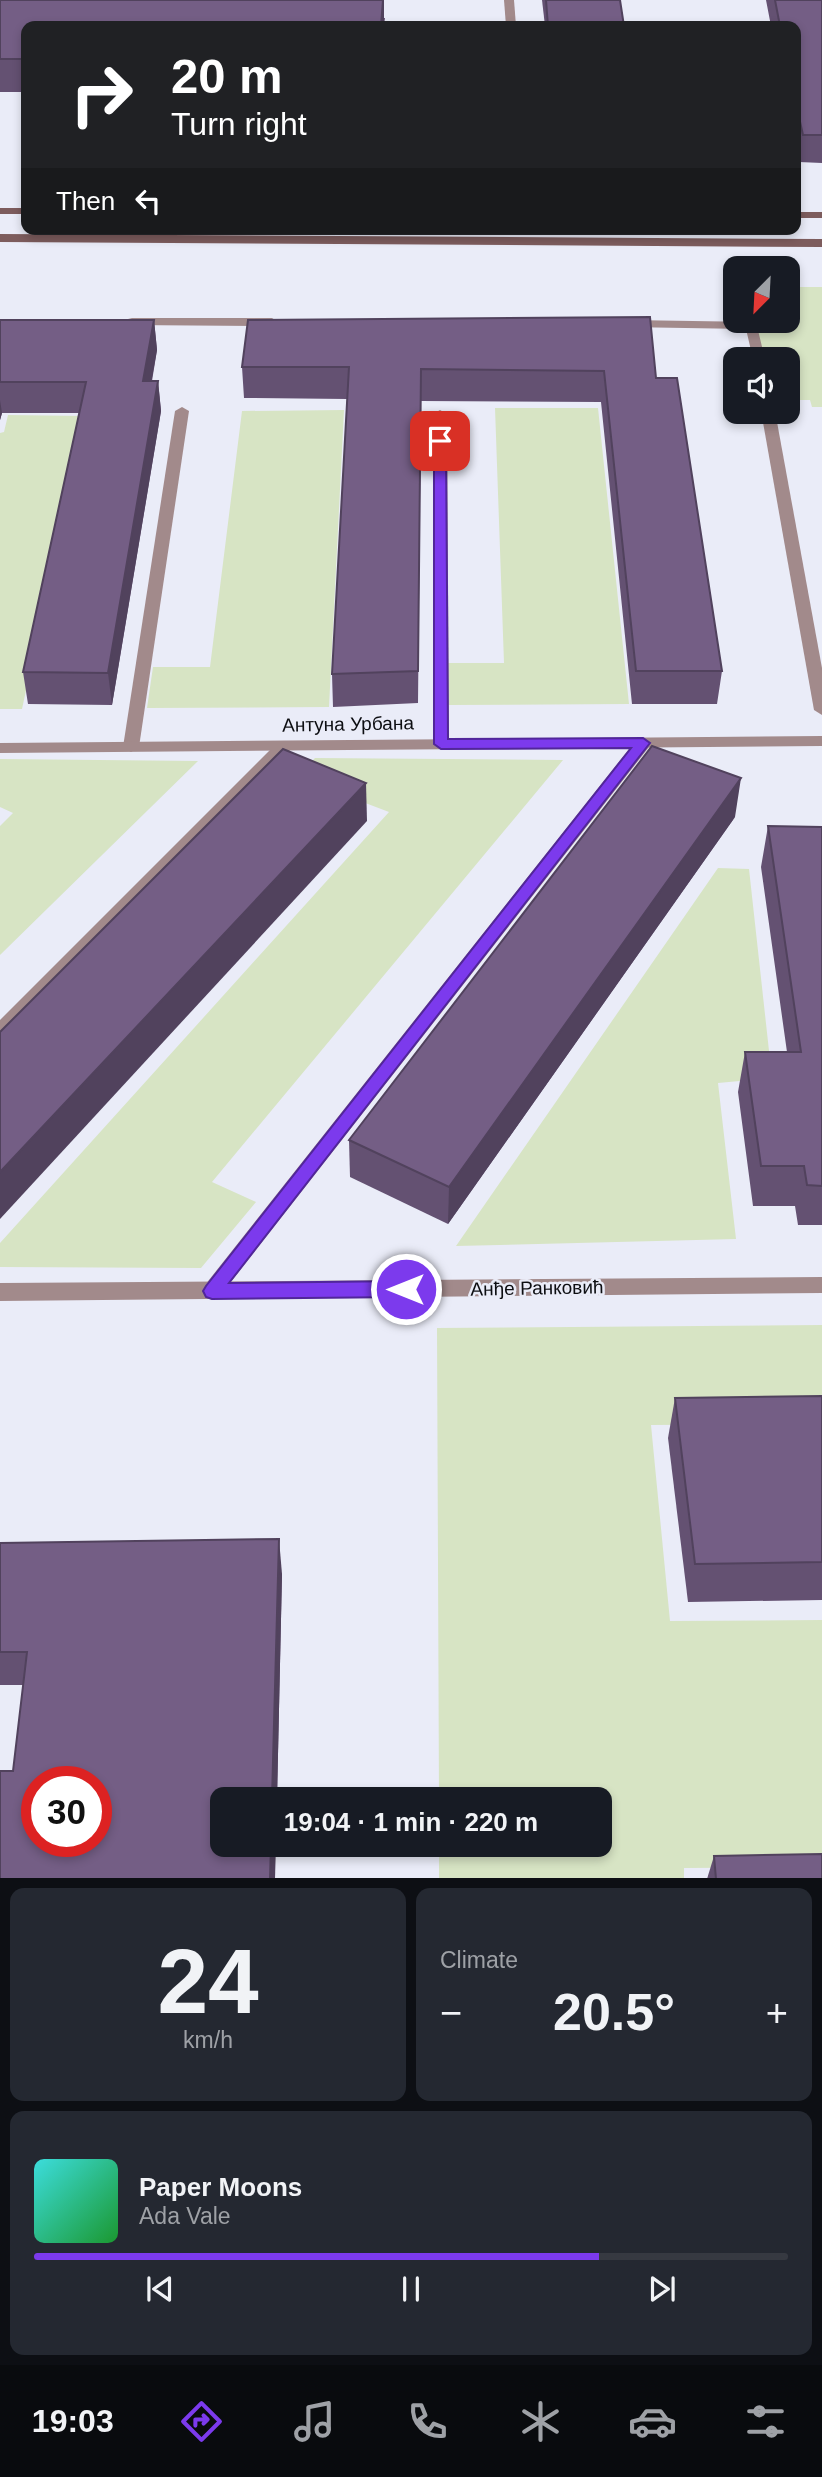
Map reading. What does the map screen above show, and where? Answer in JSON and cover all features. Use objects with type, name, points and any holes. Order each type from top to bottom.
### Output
[{"type":"main road","points":[[0,211],[21,211]]},
{"type":"main road","points":[[801,215],[822,215]]},
{"type":"main road","points":[[0,238],[822,243]]},
{"type":"street","points":[[509,0],[510,21]]},
{"type":"street","points":[[125,322],[291,322]]},
{"type":"street","points":[[611,324],[752,325],[757,347]]},
{"type":"street","points":[[131,747],[182,411]]},
{"type":"street","points":[[440,414],[441,744]]},
{"type":"street","points":[[770,424],[822,710]]},
{"type":"street","name":"Антуна Урбана","points":[[0,748],[822,741]]},
{"type":"street","points":[[212,1291],[643,743]]},
{"type":"street","points":[[0,1031],[284,746]]},
{"type":"street","name":"Анђе Ранковић","points":[[0,1293],[822,1285]]},
{"type":"green space","points":[[800,287],[822,287],[822,407],[812,407],[810,400],[800,400],[800,347],[760,347],[757,333],[800,333]]},
{"type":"green space","points":[[495,408],[598,408],[629,704],[447,705],[448,663],[504,663]]},
{"type":"green space","points":[[344,410],[329,707],[147,708],[153,667],[210,667],[242,411]]},
{"type":"green space","points":[[8,415],[85,416],[22,709],[0,709],[0,433],[4,432]]},
{"type":"green space","points":[[315,758],[563,760],[212,1182],[256,1202],[201,1268],[0,1267],[0,1243],[389,812],[297,777]]},
{"type":"green space","points":[[0,759],[198,761],[0,955],[0,826],[13,813],[0,807]]},
{"type":"green space","points":[[718,868],[749,869],[772,1078],[718,1083],[736,1239],[456,1246]]},
{"type":"green space","points":[[822,1325],[822,1424],[651,1425],[670,1621],[822,1620],[822,1867],[684,1868],[684,1878],[439,1878],[439,1857],[612,1857],[612,1787],[439,1787],[437,1328]]},
{"type":"building","points":[[0,0],[383,0],[381,21],[21,21],[21,59],[0,59]]},
{"type":"building","points":[[546,0],[620,0],[623,21],[548,21]]},
{"type":"building","points":[[775,0],[822,0],[822,135],[803,135],[801,126],[801,21],[779,21]]},
{"type":"building","points":[[650,317],[656,378],[677,378],[722,671],[636,671],[604,371],[421,369],[418,671],[332,674],[349,367],[242,367],[248,320]]},
{"type":"building","points":[[0,320],[154,320],[143,381],[158,381],[108,673],[23,672],[86,382],[0,382]]},
{"type":"building","points":[[652,746],[741,778],[449,1187],[349,1140]]},
{"type":"building","points":[[283,749],[366,783],[0,1172],[0,1032]]},
{"type":"building","points":[[768,826],[822,827],[822,1186],[807,1185],[804,1166],[761,1166],[745,1052],[801,1052]]},
{"type":"building","points":[[822,1396],[822,1562],[695,1564],[675,1398]]},
{"type":"building","points":[[279,1539],[272,1787],[210,1787],[210,1857],[271,1857],[270,1878],[0,1878],[0,1771],[13,1771],[27,1652],[0,1652],[0,1543]]},
{"type":"building","points":[[822,1854],[822,1878],[716,1878],[714,1856]]},
{"type":"route","points":[[406,1289],[212,1291],[643,743],[441,744],[440,441]]}]
